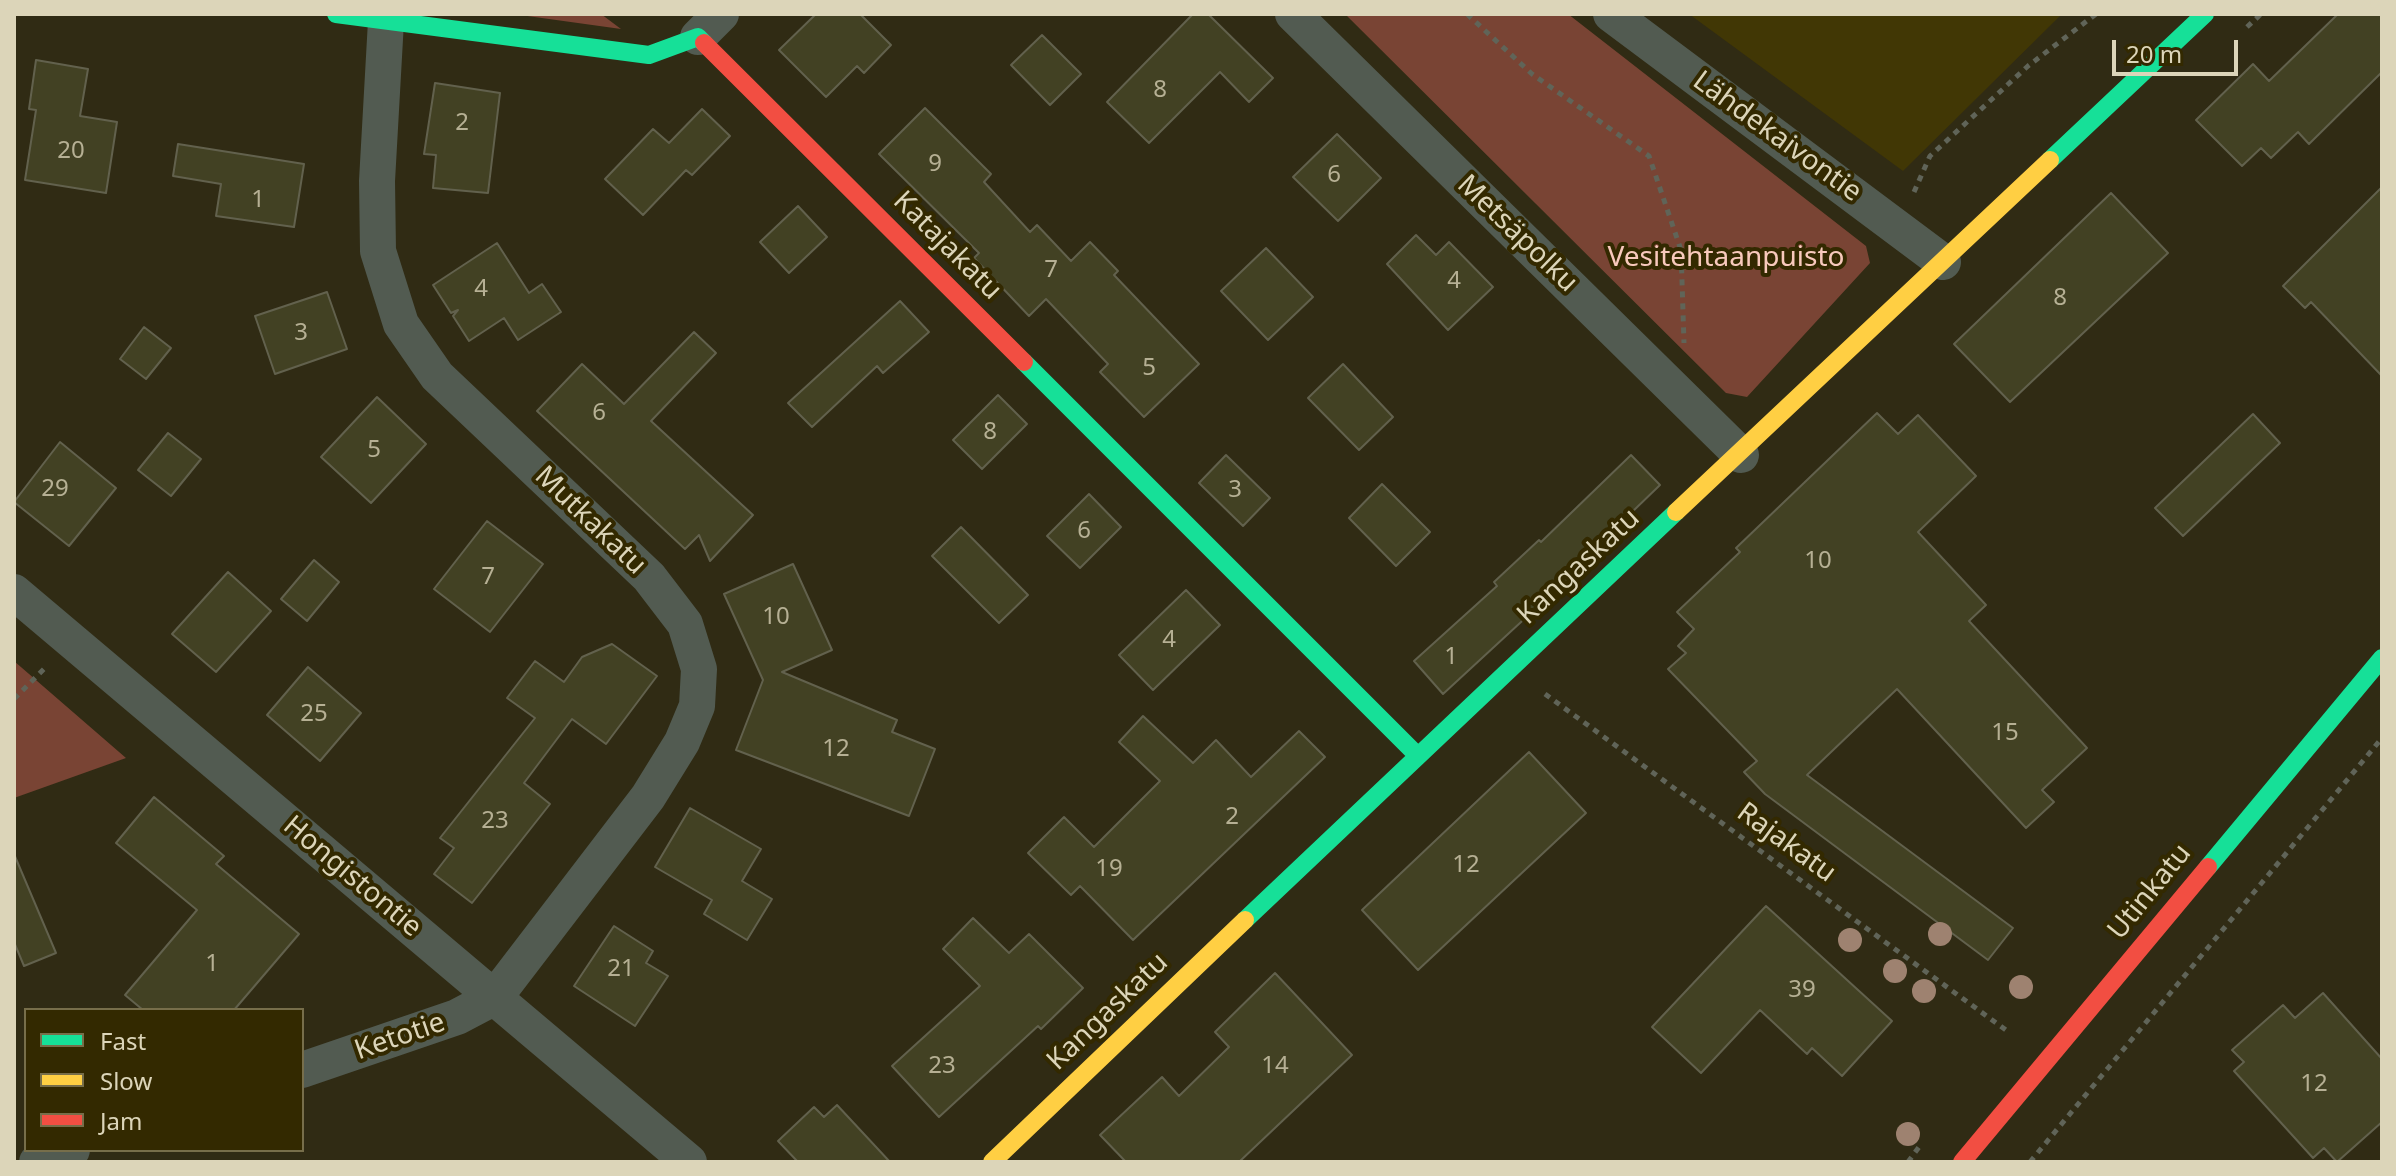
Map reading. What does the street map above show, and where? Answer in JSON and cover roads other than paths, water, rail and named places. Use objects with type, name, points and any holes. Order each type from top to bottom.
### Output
[{"type":"street","name":"Katajakatu","points":[[336,14],[649,55],[709,26],[1417,755]]},
{"type":"street","name":"Metsäpolku","points":[[1293,14],[1741,455]]},
{"type":"street","name":"Lähdekaivontie","points":[[1611,14],[1943,262]]},
{"type":"street","name":"Kangaskatu","points":[[992,1162],[1417,755],[1741,455],[2205,14]]},
{"type":"street","name":"Mutkakatu","points":[[386,21],[377,181],[378,251],[401,324],[437,376],[649,577],[685,624],[699,669],[697,706],[682,742],[648,797],[495,997]]},
{"type":"street","name":"Hongistontie","points":[[14,592],[689,1162]]},
{"type":"street","name":"Utinkatu","points":[[1962,1162],[2382,658]]},
{"type":"street","name":"Ketotie","points":[[304,1069],[457,1017],[495,997]]},
{"type":"street","points":[[37,1162],[66,1152]]},
{"type":"park label","name":"Vesitehtaanpuisto","points":[[1726,258]]}]
